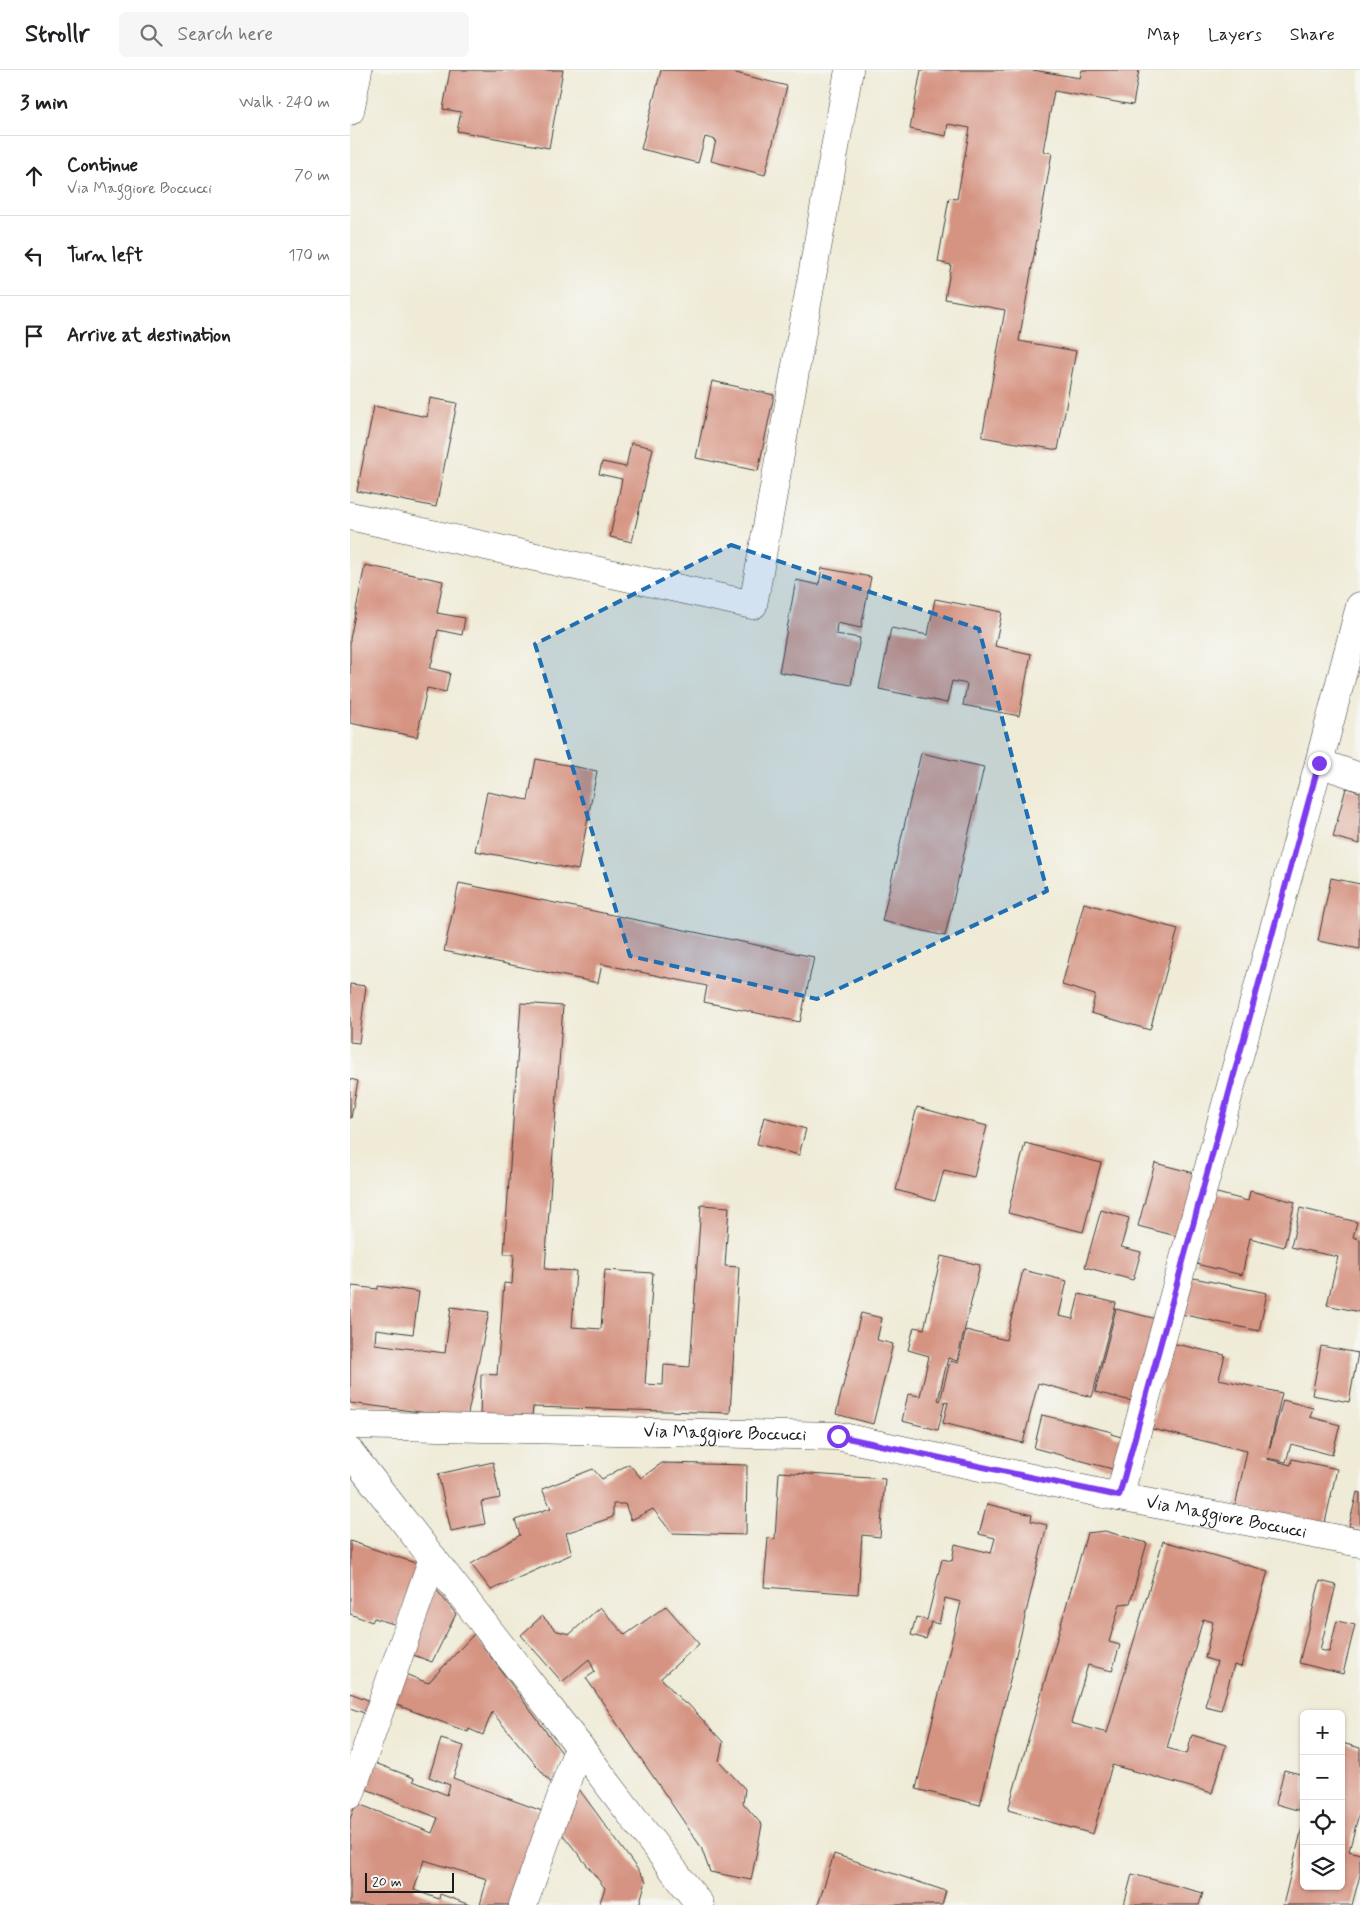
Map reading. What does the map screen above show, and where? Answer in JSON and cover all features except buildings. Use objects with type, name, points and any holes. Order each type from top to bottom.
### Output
[{"type":"street","points":[[350,111],[358,70]]},
{"type":"street","points":[[350,516],[754,605],[849,70]]},
{"type":"street","points":[[1119,1496],[1360,606]]},
{"type":"street","points":[[1319,763],[1360,777]]},
{"type":"street","name":"Via Maggiore Boccucci","points":[[350,1425],[838,1436],[1119,1496],[1360,1543]]},
{"type":"street","points":[[350,1452],[700,1905]]},
{"type":"street","points":[[350,1795],[433,1558]]},
{"type":"street","points":[[523,1905],[579,1746]]},
{"type":"highlighted area","points":[[731,545],[979,629],[1047,891],[817,999],[630,956],[535,644]]},
{"type":"route","points":[[838,1436],[1119,1496],[1319,763]]}]
